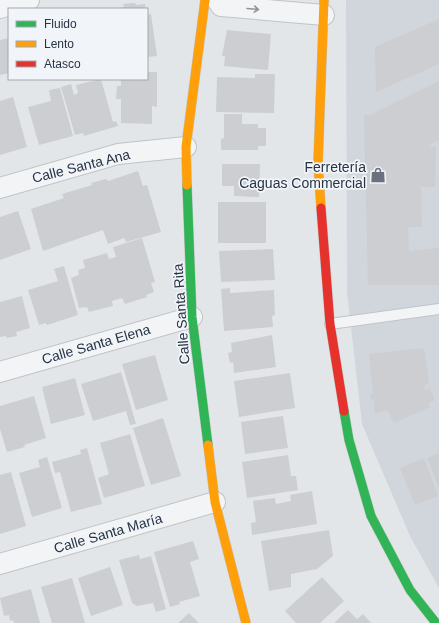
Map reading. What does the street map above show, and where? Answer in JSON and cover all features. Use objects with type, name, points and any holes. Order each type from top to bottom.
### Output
[{"type":"street","points":[[0,8],[29,0]]},
{"type":"street","name":"Calle Santa Rita","points":[[205,0],[186,147],[192,316],[215,502],[246,623]]},
{"type":"street","points":[[217,0],[221,6],[324,8],[318,163],[330,324],[349,440],[371,516],[410,590],[436,623]]},
{"type":"street","name":"Calle Santa Ana","points":[[0,188],[118,154],[186,147]]},
{"type":"street","name":"Calle Santa Elena","points":[[0,372],[192,316]]},
{"type":"street","name":"Calle Santa María","points":[[0,564],[215,502]]},
{"type":"lane","points":[[330,324],[439,309]]},
{"type":"shaded area","points":[[346,0],[439,0],[439,588],[410,536],[362,424],[347,292]]},
{"type":"building","points":[[123,4],[145,4],[146,8],[120,8],[124,7]]},
{"type":"building","points":[[148,14],[151,14],[157,56],[148,57]]},
{"type":"building","points":[[439,19],[439,64],[376,92],[375,47]]},
{"type":"building","points":[[227,30],[271,34],[268,70],[224,66],[225,56],[222,56]]},
{"type":"building","points":[[8,38],[8,73],[0,75],[0,40]]},
{"type":"building","points":[[148,72],[157,72],[157,107],[152,106],[152,124],[121,123],[121,99],[116,99],[117,86],[121,86],[121,80],[148,80]]},
{"type":"building","points":[[255,74],[275,74],[274,113],[216,112],[217,77],[255,78]]},
{"type":"building","points":[[101,80],[113,122],[116,121],[118,126],[84,136],[83,133],[75,135],[61,87],[71,84],[74,95],[78,93],[76,85]]},
{"type":"building","points":[[439,81],[439,140],[428,146],[436,147],[435,187],[421,187],[422,227],[408,227],[409,251],[439,248],[439,285],[368,285],[364,115],[370,115]]},
{"type":"building","points":[[60,88],[73,136],[39,145],[28,107],[51,101],[49,90]]},
{"type":"building","points":[[13,97],[27,147],[0,155],[0,101]]},
{"type":"building","points":[[224,114],[242,114],[242,124],[258,124],[258,128],[266,128],[266,146],[258,146],[258,150],[221,150],[221,139],[224,138]]},
{"type":"building","points":[[222,164],[260,164],[259,197],[234,196],[234,186],[222,186]]},
{"type":"building","points":[[138,171],[143,186],[147,185],[161,232],[126,242],[124,238],[108,244],[103,230],[43,251],[31,209],[64,198],[62,194],[92,185],[91,183],[106,179],[108,181]]},
{"type":"building","points":[[218,202],[266,202],[266,243],[218,243]]},
{"type":"building","points":[[18,211],[31,249],[0,260],[0,217]]},
{"type":"building","points":[[142,238],[155,282],[151,283],[154,292],[146,295],[147,297],[125,304],[122,298],[112,301],[113,306],[89,312],[87,307],[79,308],[71,278],[79,275],[78,270],[85,268],[83,260],[107,253],[109,259],[116,257],[113,247]]},
{"type":"building","points":[[273,249],[275,280],[221,282],[219,251]]},
{"type":"building","points":[[64,266],[78,315],[47,325],[46,323],[39,325],[28,290],[58,281],[54,269]]},
{"type":"building","points":[[230,288],[230,293],[274,290],[275,315],[272,316],[273,327],[224,331],[221,289]]},
{"type":"building","points":[[22,296],[30,328],[16,332],[17,336],[7,338],[6,336],[0,337],[0,302]]},
{"type":"building","points":[[272,335],[276,367],[234,373],[233,362],[230,363],[228,353],[232,352],[231,343]]},
{"type":"building","points":[[424,348],[429,384],[424,385],[425,391],[430,388],[435,400],[429,403],[430,407],[394,423],[387,410],[375,414],[374,400],[371,400],[370,394],[373,393],[369,354]]},
{"type":"building","points":[[155,355],[168,400],[136,410],[122,364]]},
{"type":"building","points":[[121,372],[136,424],[130,425],[126,411],[93,421],[81,384]]},
{"type":"building","points":[[290,373],[295,408],[239,417],[234,381]]},
{"type":"building","points":[[75,378],[85,415],[51,424],[42,387]]},
{"type":"building","points":[[34,396],[46,438],[24,445],[25,447],[7,452],[0,429],[0,406]]},
{"type":"building","points":[[283,416],[288,448],[245,454],[241,422]]},
{"type":"building","points":[[163,418],[181,476],[151,485],[133,428]]},
{"type":"building","points":[[130,434],[145,486],[104,498],[98,478],[109,474],[100,443]]},
{"type":"building","points":[[87,448],[102,504],[71,512],[60,472],[55,473],[52,462],[81,454],[80,450]]},
{"type":"building","points":[[439,453],[439,488],[427,458]]},
{"type":"building","points":[[288,455],[291,476],[296,476],[298,490],[247,498],[242,462]]},
{"type":"building","points":[[47,457],[62,508],[32,517],[19,473],[40,467],[38,460]]},
{"type":"building","points":[[424,458],[438,496],[415,505],[400,468]]},
{"type":"building","points":[[11,472],[26,526],[0,534],[0,475]]},
{"type":"building","points":[[312,491],[317,524],[252,535],[251,523],[256,522],[253,501],[275,498],[276,504],[291,501],[290,495]]},
{"type":"building","points":[[329,530],[333,556],[317,569],[291,574],[291,587],[269,591],[261,541]]},
{"type":"building","points":[[193,541],[199,559],[190,562],[200,596],[179,602],[180,604],[170,607],[154,552]]},
{"type":"building","points":[[139,555],[140,559],[151,556],[166,609],[156,612],[153,603],[137,606],[132,603],[119,560]]},
{"type":"building","points":[[110,567],[123,605],[91,616],[78,578]]},
{"type":"building","points":[[322,577],[344,601],[320,623],[296,623],[285,611]]},
{"type":"building","points":[[72,578],[85,623],[52,623],[41,587]]},
{"type":"building","points":[[31,589],[40,623],[14,623],[13,620],[10,621],[9,615],[4,616],[0,598]]},
{"type":"building","points":[[348,610],[357,619],[363,614],[371,623],[334,623]]},
{"type":"building","points":[[189,613],[199,623],[178,623]]},
{"type":"traffic: fast","points":[[187,185],[192,317],[208,445]]},
{"type":"traffic: fast","points":[[344,411],[349,440],[371,516],[410,590],[436,623]]},
{"type":"traffic: slow","points":[[187,185],[186,147],[205,0]]},
{"type":"traffic: slow","points":[[321,208],[318,163],[324,0]]},
{"type":"traffic: slow","points":[[208,445],[215,502],[246,623]]},
{"type":"traffic: jam","points":[[321,208],[330,324],[344,411]]},
{"type":"place","name":"Ferretería Caguas Commercial","points":[[378,175]]}]
